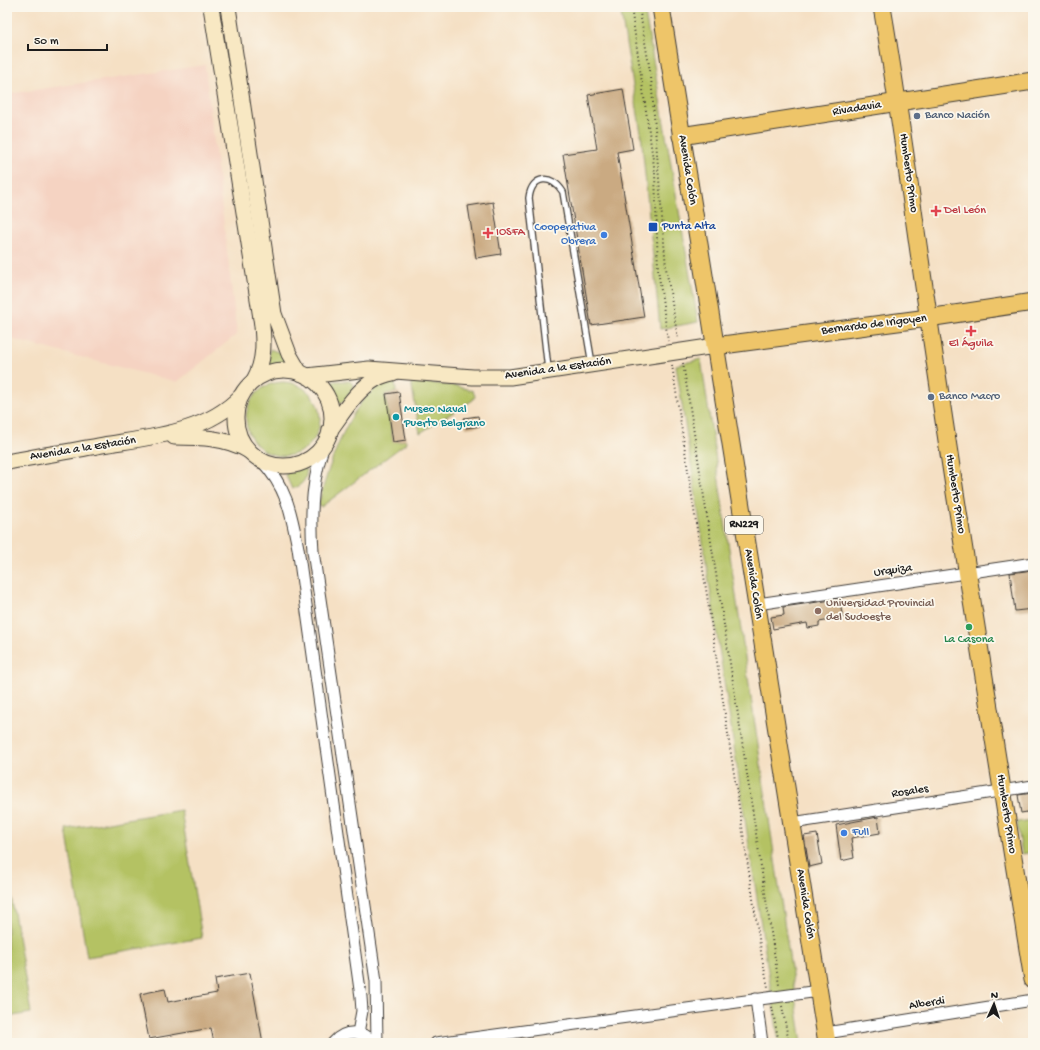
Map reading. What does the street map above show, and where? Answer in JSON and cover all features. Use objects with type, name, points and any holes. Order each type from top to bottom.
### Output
[{"type":"main road","name":"Avenida Colón","points":[[661,7],[826,1038]]},
{"type":"main road","name":"Humberto Primo","points":[[882,7],[898,102],[928,318],[967,573],[1033,980]]},
{"type":"main road","name":"Rivadavia","points":[[682,136],[1033,81]]},
{"type":"main road","name":"Bernardo de Irigoyen","points":[[715,346],[928,318],[1033,302]]},
{"type":"street","points":[[211,7],[268,316],[289,354],[304,375],[320,386],[328,400],[332,414],[329,434],[319,459],[314,484],[311,525],[315,566],[376,981],[377,1043]]},
{"type":"street","points":[[159,436],[211,419],[231,406],[254,380],[260,366],[263,352],[268,316],[228,7]]},
{"type":"street","name":"Avenida a la Estación","points":[[304,375],[369,369],[503,377],[715,346]]},
{"type":"street","points":[[254,380],[260,376],[284,370],[304,375]]},
{"type":"street","points":[[159,436],[207,438],[238,445],[256,456],[278,465],[290,465],[302,462],[317,452],[350,404],[368,384],[376,379],[400,370]]},
{"type":"street","points":[[242,395],[236,410],[236,425],[241,440],[277,478],[286,497],[293,520],[361,997],[362,1011],[358,1032]]},
{"type":"street","name":"Avenida a la Estación","points":[[7,462],[159,436]]},
{"type":"street","name":"Urquiza","points":[[757,604],[1033,563]]},
{"type":"street","name":"Rosales","points":[[792,823],[1033,786]]},
{"type":"street","points":[[440,1043],[819,991]]},
{"type":"street","points":[[756,999],[762,1043]]},
{"type":"street","name":"Alberdi","points":[[826,1038],[1033,1000]]},
{"type":"street","points":[[333,1043],[341,1036],[358,1032],[368,1036],[377,1043]]},
{"type":"lane","points":[[548,371],[529,198],[533,185],[544,179],[554,182],[563,192],[592,365]]},
{"type":"path","points":[[631,7],[655,173],[658,269],[675,352],[692,417],[775,997],[779,1043]]},
{"type":"path","points":[[639,7],[651,77],[666,268],[675,352],[762,958],[788,1043]]},
{"type":"shaded area","points":[[205,65],[237,334],[177,382],[7,338],[7,94]]},
{"type":"green space","points":[[620,7],[644,7],[698,322],[660,329],[641,133]]},
{"type":"green space","points":[[270,349],[283,354],[287,363],[286,365],[267,367]]},
{"type":"green space","points":[[701,359],[802,1043],[779,1043],[676,365]]},
{"type":"green space","points":[[334,381],[350,381],[354,385],[354,388],[343,402],[338,402],[331,387],[331,383]]},
{"type":"green space","points":[[393,381],[395,382],[396,392],[385,394],[393,442],[406,440],[406,443],[321,507],[319,506],[333,459],[345,428],[353,414],[373,390],[381,385]]},
{"type":"green space","points":[[411,381],[457,386],[473,391],[475,396],[473,400],[420,433]]},
{"type":"green space","points":[[276,382],[290,382],[297,384],[310,392],[318,405],[320,419],[318,433],[310,446],[297,454],[290,456],[276,456],[269,454],[256,446],[248,433],[246,426],[246,412],[248,405],[256,392],[269,384]]},
{"type":"green space","points":[[303,468],[306,469],[305,479],[301,484],[292,489],[286,473]]},
{"type":"green space","points":[[181,810],[202,938],[87,957],[66,829]]},
{"type":"green space","points":[[1033,820],[1033,852],[1022,854],[1017,822]]},
{"type":"green space","points":[[7,871],[31,1013],[7,1017]]},
{"type":"building","name":"Cooperativa Obrera","points":[[623,89],[633,149],[617,152],[644,317],[591,325],[563,154],[597,149],[588,95]]},
{"type":"building","points":[[493,202],[501,254],[476,258],[468,206]]},
{"type":"building","name":"Museo Naval Puerto Belgrano","points":[[399,392],[406,440],[393,442],[386,394]]},
{"type":"building","points":[[478,416],[480,426],[466,428],[464,418]]},
{"type":"building","points":[[1033,570],[1033,609],[1015,611],[1010,573]]},
{"type":"building","points":[[839,599],[843,618],[819,622],[819,626],[808,628],[807,623],[773,629],[771,617],[784,615],[783,607]]},
{"type":"building","points":[[1033,793],[1033,811],[1021,813],[1018,795]]},
{"type":"building","points":[[878,817],[880,833],[851,838],[854,858],[841,861],[836,825]]},
{"type":"building","points":[[817,834],[822,864],[809,867],[804,836]]},
{"type":"building","points":[[250,973],[263,1043],[214,1043],[211,1028],[149,1039],[140,994],[165,989],[168,1002],[217,993],[215,979]]},
{"type":"place","name":"Banco Nación","points":[[917,116]]},
{"type":"place","name":"Del León","points":[[936,211]]},
{"type":"place","name":"Punta Alta","points":[[653,227]]},
{"type":"place","name":"IOSFA","points":[[488,233]]},
{"type":"place","name":"Cooperativa Obrera","points":[[604,235]]},
{"type":"place","name":"El Águila","points":[[971,331]]},
{"type":"place","name":"Banco Macro","points":[[931,397]]},
{"type":"place","name":"Museo Naval Puerto Belgrano","points":[[396,417]]},
{"type":"place","name":"Universidad Provincial del Sudoeste","points":[[818,611]]},
{"type":"place","name":"La Casona","points":[[969,627]]},
{"type":"place","name":"Full","points":[[844,833]]}]
